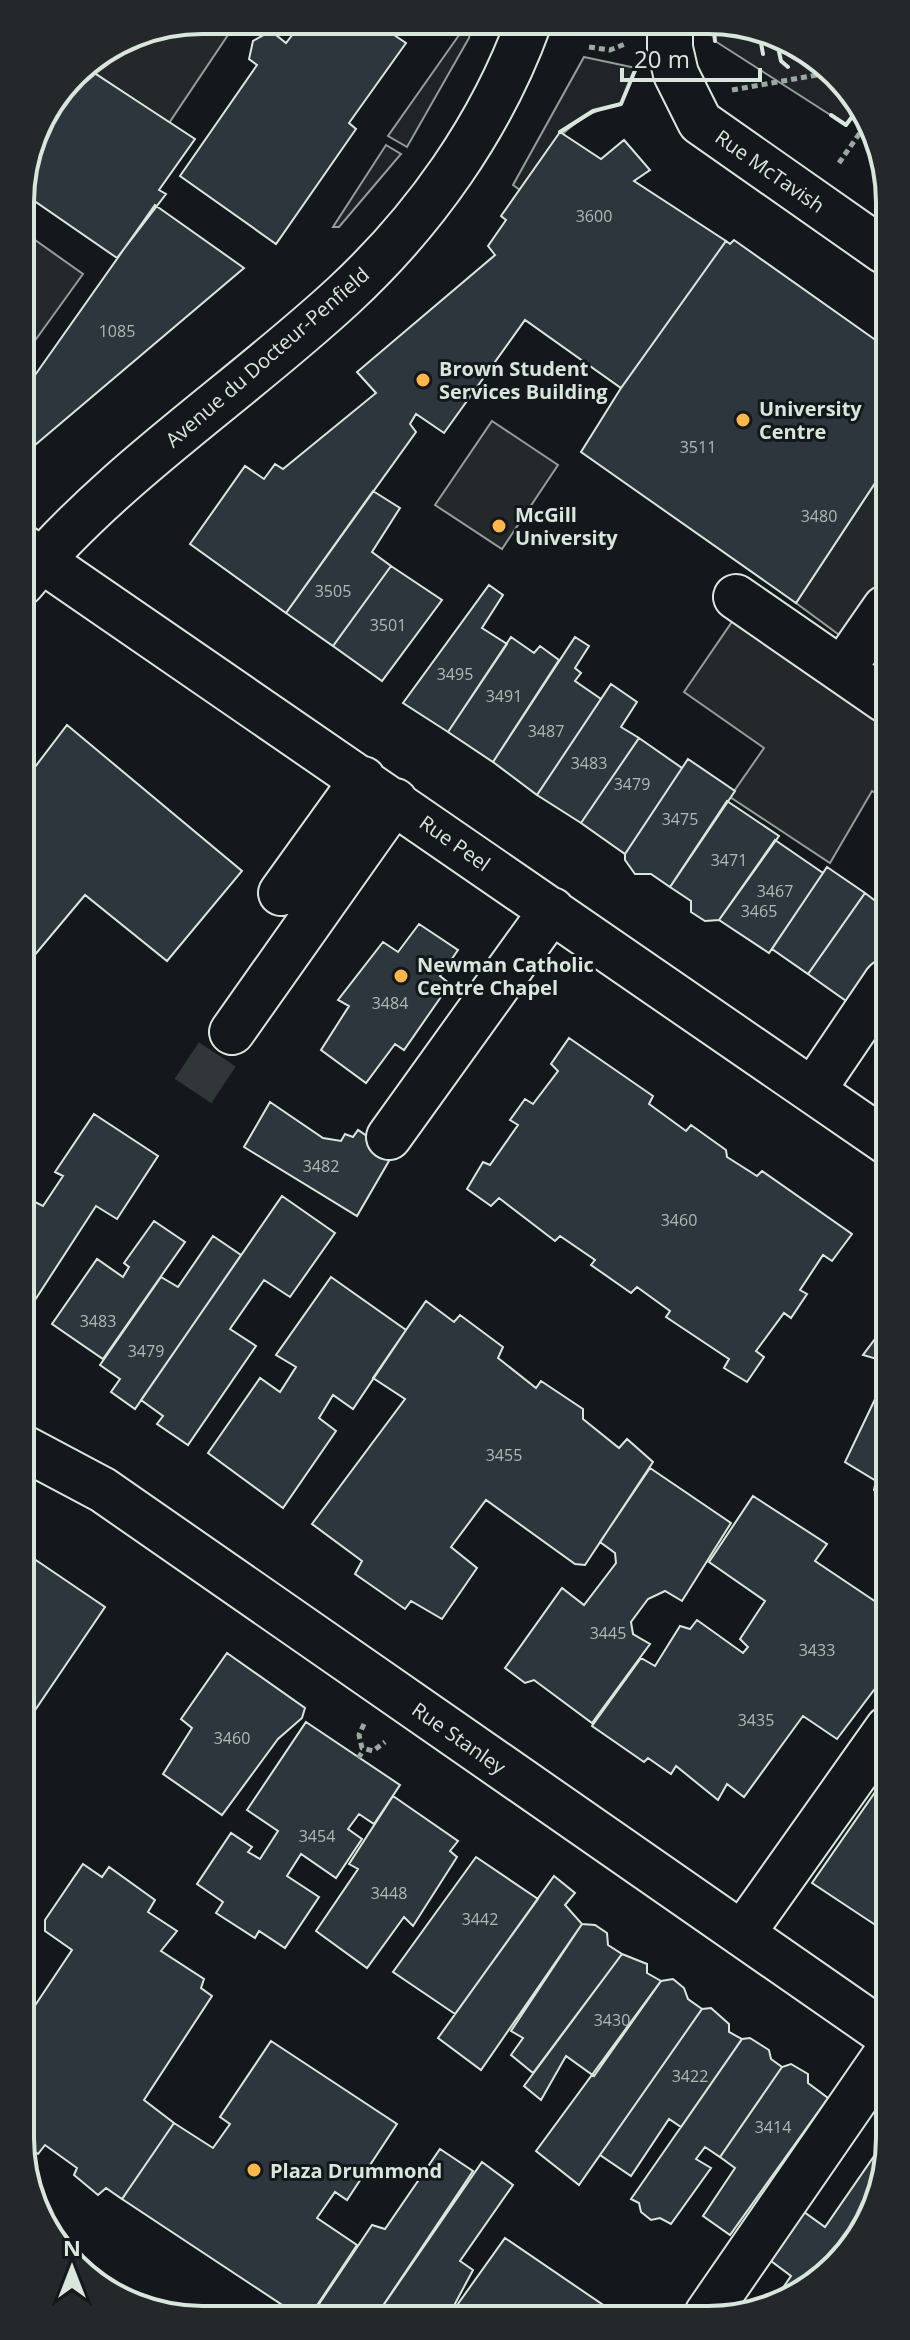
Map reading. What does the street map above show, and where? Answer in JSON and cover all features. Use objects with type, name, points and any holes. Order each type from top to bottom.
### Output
[{"type":"street","name":"Avenue du Docteur-Penfield","points":[[34,558],[342,297],[386,253],[437,192],[481,127],[510,71],[524,34]]},
{"type":"street","points":[[670,34],[670,48],[682,86]]},
{"type":"street","name":"Rue McTavish","points":[[682,86],[700,122],[876,245]]},
{"type":"street","name":"Rue Peel","points":[[34,567],[379,790],[876,1134]]},
{"type":"street","points":[[736,597],[876,694]]},
{"type":"street","points":[[842,670],[876,621]]},
{"type":"street","points":[[281,893],[379,790]]},
{"type":"street","points":[[232,1015],[379,790]]},
{"type":"street","points":[[389,1137],[552,910]]},
{"type":"street","points":[[813,1090],[876,997]]},
{"type":"street","name":"Rue Stanley","points":[[34,1453],[103,1490],[876,2027]]},
{"type":"street","points":[[742,1934],[876,1745]]},
{"type":"street","points":[[713,2306],[876,2069]]},
{"type":"path","points":[[589,47],[610,50],[629,42]]},
{"type":"path","points":[[682,86],[816,74]]},
{"type":"path","points":[[363,1726],[359,1735],[364,1750]]},
{"type":"path","points":[[364,1750],[373,1751],[387,1739]]},
{"type":"path","points":[[358,1758],[364,1750]]},
{"type":"shaded area","points":[[229,34],[169,123],[95,73],[128,51],[159,40],[180,35]]},
{"type":"shaded area","points":[[460,34],[470,34],[407,147],[388,136]]},
{"type":"shaded area","points":[[714,34],[730,35],[782,51],[819,76],[852,116],[846,125],[715,41]]},
{"type":"shaded area","points":[[584,57],[636,68],[621,104],[587,115],[574,124],[551,147],[520,190],[513,185]]},
{"type":"shaded area","points":[[386,145],[401,154],[339,227],[333,227]]},
{"type":"shaded area","points":[[34,239],[83,274],[34,342]]},
{"type":"shaded area","points":[[492,421],[558,465],[502,549],[435,505]]},
{"type":"shaded area","points":[[876,482],[876,662],[796,603]]},
{"type":"shaded area","points":[[736,616],[876,712],[876,793],[872,791],[830,863],[730,797],[764,748],[684,692]]},
{"type":"building","points":[[266,34],[275,34],[286,43],[293,34],[392,34],[406,43],[349,123],[356,129],[276,244],[180,176],[257,65],[249,59],[253,41]]},
{"type":"building","points":[[95,73],[195,139],[159,190],[166,194],[117,258],[34,201],[35,180],[47,138],[62,109]]},
{"type":"building","name":"Brown Student Services Building","points":[[560,132],[601,159],[624,140],[650,170],[634,181],[726,241],[621,388],[525,320],[444,433],[416,414],[410,424],[416,432],[286,613],[190,544],[245,466],[264,479],[275,464],[283,469],[376,393],[357,372],[495,255],[488,246],[506,220],[501,216]]},
{"type":"building","points":[[155,205],[244,268],[34,446],[34,377]]},
{"type":"building","name":"University Centre","points":[[734,240],[876,340],[876,482],[796,603],[581,452],[621,388],[726,241],[730,244]]},
{"type":"building","points":[[373,491],[400,508],[372,552],[391,566],[333,646],[286,613]]},
{"type":"building","points":[[391,566],[442,600],[382,681],[333,646]]},
{"type":"building","points":[[489,585],[503,595],[482,628],[507,644],[448,732],[403,703]]},
{"type":"building","points":[[511,637],[534,653],[540,646],[559,660],[493,762],[448,732]]},
{"type":"building","points":[[575,637],[589,646],[575,668],[581,673],[575,681],[601,699],[537,795],[493,762]]},
{"type":"building","points":[[611,684],[637,702],[621,727],[639,738],[581,823],[537,795]]},
{"type":"building","points":[[67,725],[242,871],[167,961],[85,895],[34,956],[34,768]]},
{"type":"building","points":[[639,738],[682,768],[625,854],[581,823]]},
{"type":"building","points":[[688,759],[735,791],[670,887],[651,874],[635,874],[625,860],[625,854]]},
{"type":"building","points":[[727,801],[779,836],[719,920],[705,921],[691,912],[691,901],[670,887]]},
{"type":"building","points":[[775,840],[823,873],[769,953],[719,920]]},
{"type":"building","points":[[827,867],[865,893],[808,974],[772,949]]},
{"type":"building","points":[[865,893],[876,901],[876,962],[849,1003],[808,974]]},
{"type":"building","points":[[419,924],[458,950],[440,976],[450,984],[404,1050],[395,1044],[366,1083],[321,1050],[349,1006],[338,1000],[383,942],[398,952]]},
{"type":"building","points":[[569,1038],[653,1096],[649,1104],[686,1131],[691,1125],[726,1150],[727,1157],[757,1176],[762,1171],[852,1234],[832,1261],[823,1255],[800,1290],[807,1294],[791,1318],[784,1313],[756,1351],[764,1357],[747,1382],[724,1368],[729,1359],[666,1317],[670,1311],[637,1287],[631,1293],[591,1265],[595,1260],[560,1236],[555,1241],[499,1198],[491,1206],[467,1189],[483,1162],[490,1165],[518,1125],[510,1120],[525,1099],[533,1104],[558,1071],[551,1064]]},
{"type":"building","points":[[270,1102],[323,1138],[341,1141],[345,1134],[353,1137],[358,1130],[393,1154],[357,1216],[244,1147]]},
{"type":"building","points":[[94,1114],[158,1156],[117,1219],[96,1206],[34,1302],[34,1202],[43,1206],[63,1176],[55,1172]]},
{"type":"building","points":[[282,1196],[335,1233],[290,1297],[264,1280],[230,1329],[256,1346],[188,1445],[157,1424],[163,1416],[141,1400]]},
{"type":"building","points":[[154,1221],[185,1242],[103,1359],[52,1324],[97,1259],[123,1277],[129,1267],[124,1263]]},
{"type":"building","points":[[213,1236],[241,1255],[135,1409],[111,1392],[120,1379],[100,1365],[161,1277],[178,1287]]},
{"type":"building","points":[[331,1277],[406,1330],[353,1409],[333,1395],[319,1418],[336,1431],[283,1508],[208,1453],[260,1378],[280,1392],[296,1367],[276,1355]]},
{"type":"building","points":[[426,1301],[454,1322],[460,1315],[503,1347],[498,1358],[536,1388],[541,1381],[583,1409],[583,1419],[619,1448],[627,1439],[653,1462],[585,1565],[575,1564],[486,1500],[451,1547],[477,1568],[442,1619],[411,1601],[405,1609],[355,1574],[362,1561],[312,1524],[405,1399],[373,1378]]},
{"type":"building","points":[[876,1338],[876,1359],[863,1355]]},
{"type":"building","points":[[876,1397],[876,1481],[845,1462]]},
{"type":"building","points":[[650,1468],[731,1523],[682,1601],[665,1591],[648,1599],[631,1622],[633,1634],[650,1644],[592,1723],[534,1680],[525,1683],[505,1668],[562,1588],[584,1605],[616,1563],[615,1553],[600,1542]]},
{"type":"building","points":[[753,1496],[827,1544],[815,1561],[876,1602],[876,1691],[837,1739],[803,1716],[744,1797],[727,1784],[718,1800],[676,1766],[671,1774],[648,1758],[644,1762],[592,1726],[641,1658],[655,1666],[680,1626],[690,1629],[697,1620],[743,1653],[748,1647],[740,1639],[765,1601],[709,1562]]},
{"type":"building","points":[[34,1559],[105,1607],[34,1712]]},
{"type":"building","points":[[227,1653],[305,1708],[302,1718],[278,1739],[222,1815],[163,1774],[192,1728],[181,1719]]},
{"type":"building","points":[[306,1722],[400,1785],[374,1824],[359,1814],[348,1829],[362,1839],[336,1878],[301,1854],[287,1876],[319,1897],[285,1948],[259,1931],[255,1938],[216,1913],[223,1902],[197,1884],[231,1833],[252,1847],[248,1852],[260,1859],[278,1831],[247,1810]]},
{"type":"building","points":[[876,1791],[876,1925],[812,1883]]},
{"type":"building","points":[[393,1796],[458,1841],[450,1851],[457,1857],[413,1926],[404,1917],[367,1968],[316,1931],[358,1869],[349,1864]]},
{"type":"building","points":[[476,1857],[538,1899],[455,2014],[393,1972]]},
{"type":"building","points":[[83,1864],[102,1877],[109,1867],[155,1900],[148,1912],[177,1931],[161,1951],[204,1979],[201,1988],[212,1996],[144,2100],[174,2123],[122,2199],[106,2188],[98,2195],[74,2175],[77,2168],[45,2145],[38,2154],[35,2152],[34,2007],[72,1950],[45,1931],[45,1920]]},
{"type":"building","points":[[554,1876],[575,1893],[565,1905],[582,1924],[481,2070],[438,2038]]},
{"type":"building","points":[[582,1924],[595,1925],[607,1933],[608,1945],[622,1954],[533,2073],[511,2055],[523,2038],[511,2031]]},
{"type":"building","points":[[622,1954],[647,1964],[647,1973],[661,1981],[594,2076],[566,2056],[541,2100],[524,2086]]},
{"type":"building","points":[[673,1979],[684,1988],[688,1999],[702,2009],[579,2185],[536,2151],[661,1981]]},
{"type":"building","points":[[711,2008],[729,2024],[729,2032],[742,2039],[681,2127],[669,2119],[631,2176],[600,2155],[702,2009]]},
{"type":"building","points":[[750,2038],[769,2050],[771,2059],[782,2067],[720,2157],[705,2147],[696,2159],[711,2168],[671,2224],[660,2218],[651,2220],[641,2212],[639,2203],[631,2199],[742,2039]]},
{"type":"building","name":"Plaza Drummond","points":[[271,2041],[397,2124],[347,2200],[335,2192],[317,2218],[357,2245],[317,2306],[284,2306],[122,2199],[174,2123],[213,2148],[230,2124],[220,2117]]},
{"type":"building","points":[[791,2064],[808,2074],[808,2083],[828,2098],[730,2235],[703,2216],[735,2168],[720,2157],[782,2067]]},
{"type":"building","points":[[440,2149],[473,2171],[383,2306],[318,2306],[372,2225],[385,2229]]},
{"type":"building","points":[[875,2154],[867,2192],[848,2231],[827,2257],[782,2289],[791,2276],[771,2261],[804,2212],[825,2227]]},
{"type":"building","points":[[482,2162],[513,2185],[460,2261],[473,2270],[454,2306],[383,2306]]},
{"type":"building","points":[[505,2238],[605,2306],[456,2306]]},
{"type":"tunnel","points":[[193,1091],[232,1032]]},
{"type":"wall","points":[[714,34],[715,41]]},
{"type":"wall","points":[[761,43],[763,54]]},
{"type":"wall","points":[[779,50],[781,61],[788,67]]},
{"type":"wall","points":[[560,132],[593,111],[621,104],[636,68]]},
{"type":"wall","points":[[831,115],[846,125],[852,116]]},
{"type":"place","name":"Brown Student Services Building","points":[[423,380]]},
{"type":"place","name":"University Centre","points":[[743,420]]},
{"type":"place","name":"McGill University","points":[[499,526]]},
{"type":"place","name":"Newman Catholic Centre Chapel","points":[[401,976]]},
{"type":"place","name":"Plaza Drummond","points":[[254,2170]]}]
